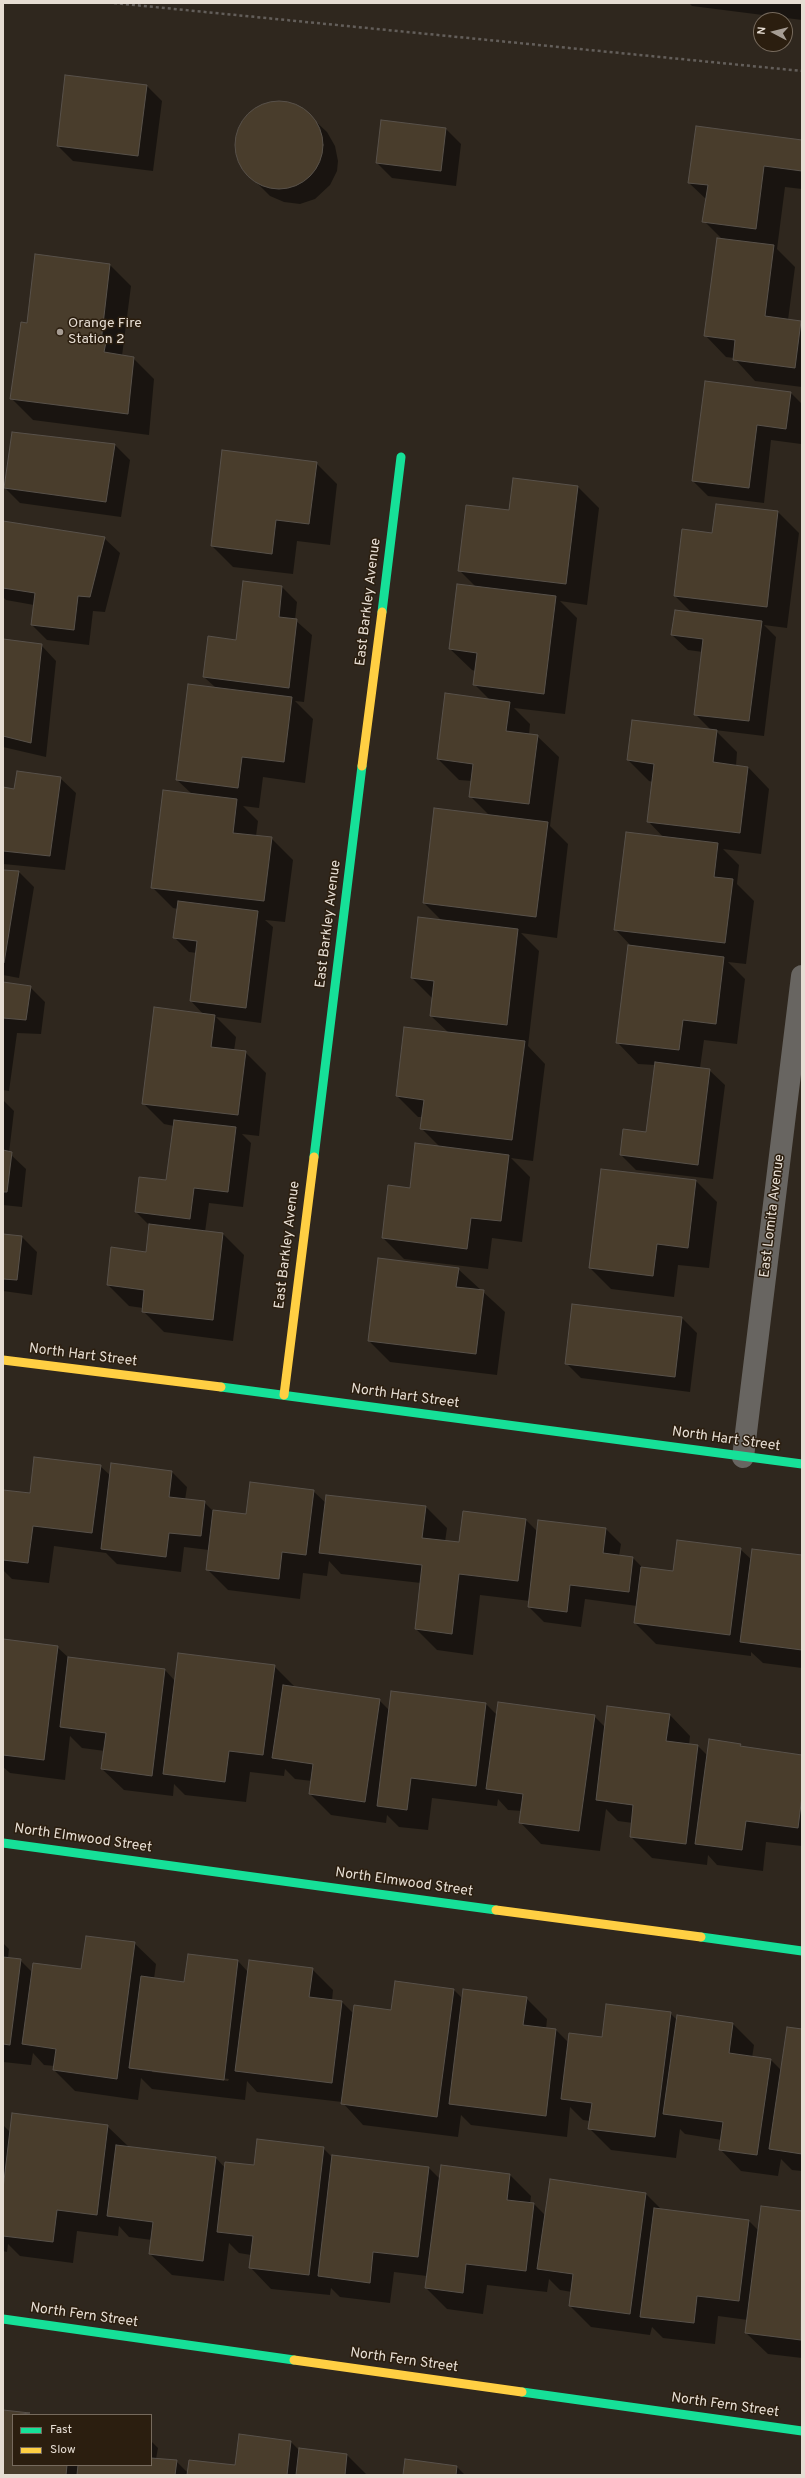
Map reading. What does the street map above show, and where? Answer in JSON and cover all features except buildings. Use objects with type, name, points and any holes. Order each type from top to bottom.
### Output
[{"type":"street","name":"East Barkley Avenue","points":[[284,1395],[401,457]]},
{"type":"street","name":"East Lomita Avenue","points":[[744,1457],[802,976]]},
{"type":"street","name":"North Hart Street","points":[[3,1360],[284,1395],[802,1464]]},
{"type":"street","name":"North Elmwood Street","points":[[3,1843],[802,1951]]},
{"type":"street","name":"North Fern Street","points":[[3,2319],[802,2431]]},
{"type":"path","points":[[114,3],[802,71]]},
{"type":"traffic: fast","points":[[382,612],[401,457]]},
{"type":"traffic: fast","points":[[314,1157],[362,766]]},
{"type":"traffic: fast","points":[[221,1387],[802,1464]]},
{"type":"traffic: fast","points":[[3,1843],[496,1910]]},
{"type":"traffic: fast","points":[[701,1937],[802,1951]]},
{"type":"traffic: fast","points":[[3,2319],[294,2360]]},
{"type":"traffic: fast","points":[[522,2392],[802,2431]]},
{"type":"traffic: slow","points":[[362,766],[382,612]]},
{"type":"traffic: slow","points":[[284,1395],[314,1157]]},
{"type":"traffic: slow","points":[[3,1360],[221,1387]]},
{"type":"traffic: slow","points":[[496,1910],[701,1937]]},
{"type":"traffic: slow","points":[[294,2360],[522,2392]]},
{"type":"place","name":"Orange Fire Station 2","points":[[60,332]]}]
